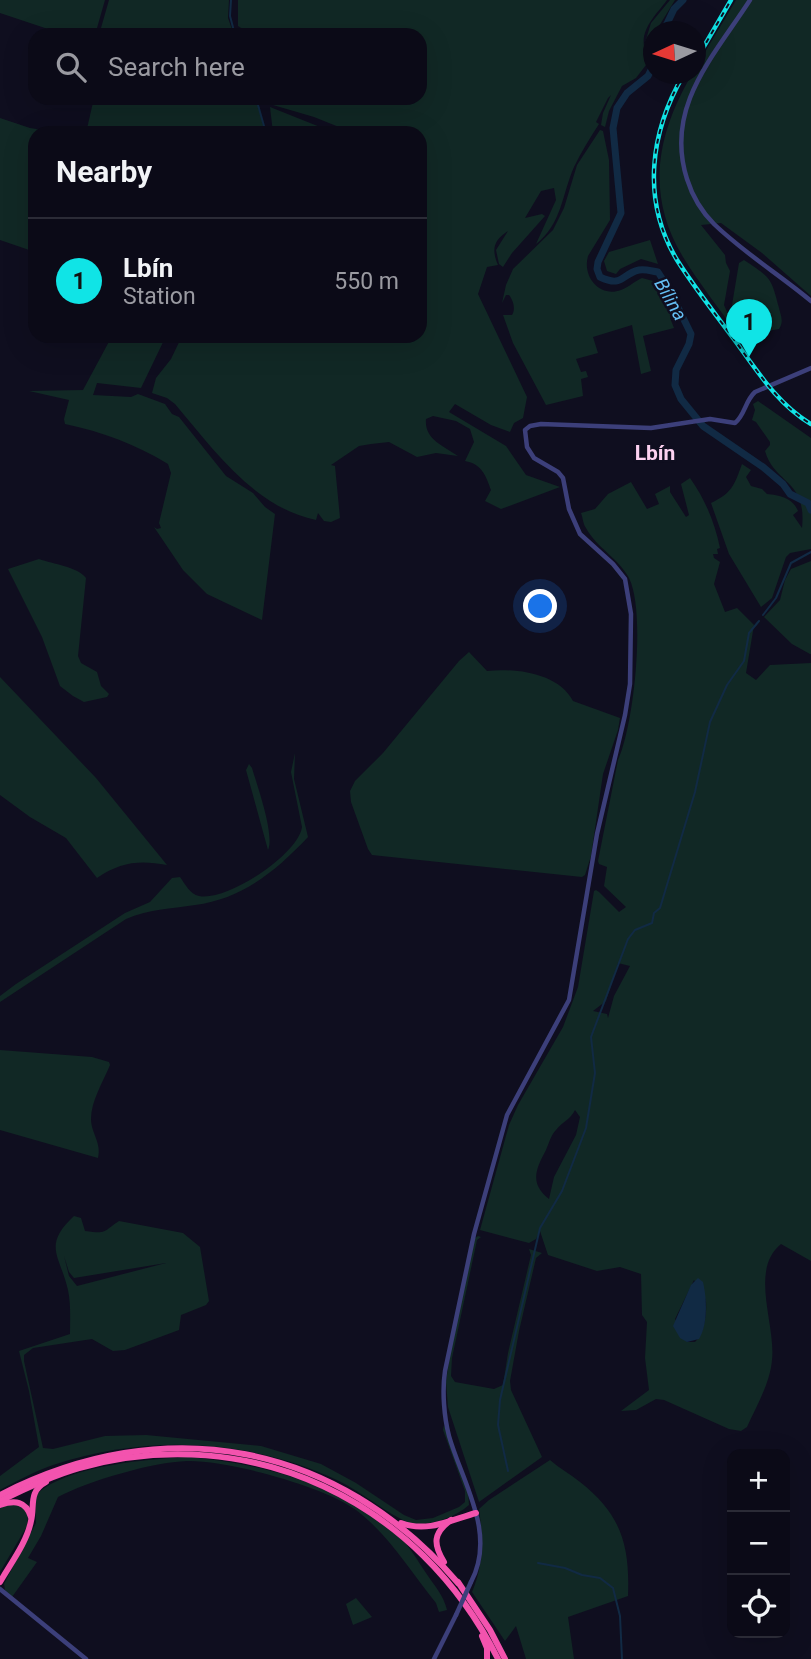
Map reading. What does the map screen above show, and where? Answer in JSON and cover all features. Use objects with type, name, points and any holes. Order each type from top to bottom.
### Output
[{"type":"highway","points":[[0,1495],[42,1474],[92,1459],[147,1449],[204,1449],[261,1458],[300,1469],[350,1492],[393,1520],[430,1552],[490,1630],[505,1659]]},
{"type":"highway","points":[[0,1503],[60,1474],[125,1458],[170,1454],[220,1457],[283,1470],[314,1481],[348,1498],[391,1526],[456,1586],[498,1659]]},
{"type":"highway","points":[[0,1582],[29,1531],[32,1498],[40,1486],[125,1458]]},
{"type":"highway","points":[[0,1503],[23,1504],[29,1510],[32,1520]]},
{"type":"highway","points":[[393,1520],[421,1528],[476,1513]]},
{"type":"highway","points":[[451,1520],[438,1532],[435,1544],[482,1634],[488,1659]]},
{"type":"street","points":[[750,0],[688,100],[681,130],[684,170],[695,198],[714,224],[811,301]]},
{"type":"street","points":[[434,1659],[477,1570],[481,1546],[467,1479],[447,1428],[444,1381],[449,1352],[474,1234],[507,1115],[569,1000],[597,834],[625,715],[632,647],[631,614],[625,579],[613,564],[580,534],[570,511],[563,478],[531,454],[525,440],[525,430],[541,424],[651,428],[706,419],[735,423],[755,393],[811,368]]},
{"type":"street","points":[[0,1589],[86,1659]]},
{"type":"green space","points":[[0,0],[105,0],[97,28],[45,28],[0,13]]},
{"type":"green space","points":[[109,0],[229,0],[228,18],[232,28],[101,28]]},
{"type":"green space","points":[[238,0],[667,0],[651,21],[643,21],[643,69],[636,78],[622,86],[609,111],[605,127],[601,125],[603,113],[611,95],[608,98],[596,122],[599,124],[574,167],[556,218],[545,236],[536,244],[556,200],[554,188],[541,191],[525,218],[542,214],[545,216],[503,267],[499,264],[496,250],[508,231],[495,245],[498,265],[487,267],[478,294],[527,397],[523,418],[514,423],[510,432],[491,425],[455,404],[449,412],[506,446],[526,475],[560,487],[501,509],[485,501],[491,490],[485,475],[476,465],[465,461],[474,442],[470,429],[456,421],[433,416],[426,419],[431,437],[458,456],[436,453],[417,457],[389,442],[359,446],[331,465],[335,466],[340,518],[331,522],[324,521],[318,513],[316,520],[273,503],[254,490],[220,457],[175,404],[152,393],[156,378],[171,359],[179,343],[427,343],[427,126],[336,126],[273,105],[427,105],[427,28],[238,26]]},
{"type":"green space","points":[[670,0],[675,0],[662,21],[653,21]]},
{"type":"green space","points":[[736,0],[811,0],[811,296],[762,253],[721,223],[701,225],[725,255],[730,271],[724,305],[736,332],[683,257],[663,210],[660,187],[660,164],[670,119],[687,84],[706,84],[706,50]]},
{"type":"green space","points":[[92,105],[259,105],[263,126],[88,126]]},
{"type":"green space","points":[[270,107],[318,126],[272,126]]},
{"type":"green space","points":[[0,118],[28,127],[28,250],[0,240]]},
{"type":"green space","points":[[600,130],[603,131],[609,160],[610,220],[588,256],[590,278],[600,288],[613,292],[642,278],[653,281],[660,288],[675,316],[670,318],[674,328],[643,336],[651,371],[641,374],[632,325],[593,337],[598,353],[576,359],[581,372],[586,371],[588,377],[581,379],[583,396],[546,405],[513,343],[503,315],[512,315],[512,299],[506,295],[502,303],[513,269],[553,230],[564,208],[577,165]]},
{"type":"green space","points":[[650,240],[658,264],[641,259],[620,269],[616,274],[607,271],[604,261],[609,252]]},
{"type":"green space","points":[[744,260],[765,275],[772,284],[782,319],[779,329],[756,333],[732,305],[739,263]]},
{"type":"green space","points":[[108,343],[163,343],[141,388],[97,383],[93,395],[131,397],[138,394],[165,404],[172,414],[179,417],[226,476],[253,493],[275,514],[262,620],[207,594],[183,570],[154,527],[161,528],[159,523],[171,473],[168,464],[118,439],[65,424],[69,400],[29,391],[83,390]]},
{"type":"green space","points":[[758,401],[811,438],[811,549],[790,553],[786,557],[772,598],[761,607],[729,554],[711,503],[724,496],[731,488],[742,464],[751,470],[746,477],[751,486],[793,503],[798,511],[793,515],[802,528],[800,500],[770,462],[765,451],[770,442],[752,420],[755,410],[753,404]]},
{"type":"green space","points":[[690,478],[712,520],[720,548],[717,549],[718,554],[713,554],[720,562],[714,584],[725,612],[737,608],[754,625],[746,673],[756,680],[770,665],[811,663],[811,1261],[781,1244],[772,1255],[765,1283],[772,1346],[771,1369],[747,1427],[741,1431],[729,1429],[664,1400],[656,1399],[636,1410],[621,1411],[649,1390],[645,1358],[647,1322],[642,1315],[641,1274],[620,1267],[597,1271],[548,1255],[540,1231],[536,1239],[529,1243],[480,1230],[509,1125],[563,1027],[578,987],[594,891],[599,892],[619,912],[626,907],[604,886],[607,867],[598,861],[618,760],[629,722],[636,669],[637,616],[629,578],[590,535],[581,513],[595,509],[608,494],[631,482],[647,509],[659,504],[655,494],[670,486],[670,492],[686,517],[689,515],[681,484]],"holes":[[[618,963],[630,966],[614,996],[608,1018],[607,1014],[593,1011],[606,1001]],[[575,1110],[580,1117],[576,1135],[554,1177],[549,1199],[539,1187],[537,1170],[553,1134]],[[694,1280],[706,1302],[703,1329],[695,1342],[687,1342],[675,1319]]]},
{"type":"green space","points":[[39,559],[71,568],[86,578],[78,656],[81,663],[97,672],[101,686],[109,694],[107,697],[84,702],[60,686],[42,637],[8,569]]},
{"type":"green space","points":[[811,561],[810,654],[792,644],[764,617],[780,600],[791,569]]},
{"type":"green space","points":[[469,652],[487,671],[511,670],[547,678],[557,684],[573,701],[620,718],[603,774],[591,856],[582,877],[372,855],[368,849],[351,802],[350,791],[355,781],[383,753]]},
{"type":"green space","points":[[0,677],[96,778],[167,865],[130,864],[97,878],[66,838],[0,795]]},
{"type":"green space","points":[[295,753],[294,779],[308,837],[271,872],[228,897],[151,911],[126,919],[0,1002],[0,996],[16,984],[125,913],[150,902],[172,878],[180,877],[196,895],[211,896],[242,884],[275,863],[298,838],[302,827],[291,772]]},
{"type":"green space","points":[[249,764],[267,822],[270,843],[268,850],[246,770]]},
{"type":"green space","points":[[0,1050],[92,1057],[109,1062],[92,1112],[91,1124],[99,1148],[98,1158],[0,1130]]},
{"type":"green space","points":[[74,1216],[81,1218],[85,1231],[104,1231],[119,1221],[183,1233],[200,1247],[209,1301],[206,1305],[181,1315],[179,1330],[125,1350],[113,1351],[92,1339],[33,1348],[24,1355],[43,1448],[53,1449],[105,1436],[146,1435],[261,1446],[321,1464],[416,1520],[433,1518],[465,1502],[465,1491],[443,1430],[444,1425],[468,1491],[469,1505],[442,1520],[412,1524],[339,1481],[305,1467],[270,1456],[198,1445],[125,1448],[89,1455],[46,1467],[0,1490],[0,1476],[39,1447],[19,1351],[70,1334],[69,1295],[56,1251],[58,1235]],"holes":[[[64,1256],[74,1278],[166,1263],[77,1286],[69,1276]]]},
{"type":"green space","points":[[481,1237],[477,1240],[452,1358],[451,1376],[455,1382],[494,1389],[503,1385],[531,1255],[529,1249],[542,1253],[536,1258],[510,1381],[511,1390],[542,1457],[479,1502],[448,1407],[446,1382],[451,1347],[475,1238]]},
{"type":"green space","points":[[188,1457],[271,1471],[298,1479],[350,1502],[401,1538],[444,1600],[447,1610],[439,1612],[436,1603],[389,1542],[368,1520],[341,1501],[274,1476],[225,1465],[187,1461],[121,1473],[58,1497],[28,1558],[37,1562],[12,1597],[5,1590],[4,1584],[36,1523],[35,1496],[48,1486],[85,1471],[107,1466]]},
{"type":"green space","points":[[550,1460],[594,1494],[614,1519],[625,1546],[628,1596],[568,1617],[574,1659],[526,1659],[516,1626],[505,1641],[472,1592],[479,1571],[481,1551],[479,1509]]},
{"type":"green space","points":[[7,1504],[22,1505],[28,1517],[27,1526],[0,1572],[0,1508]]},
{"type":"green space","points":[[356,1598],[372,1617],[353,1625],[346,1604]]},
{"type":"water","points":[[698,1278],[703,1282],[705,1319],[699,1339],[687,1342],[680,1338],[673,1326],[691,1285]]},
{"type":"waterway","points":[[231,0],[230,16],[233,28]]},
{"type":"waterway","name":"Bílina","points":[[668,21],[674,9],[683,0]]},
{"type":"waterway","name":"Bílina","points":[[643,80],[627,93],[617,108],[613,128],[621,213],[598,262],[600,277],[618,281],[639,270],[658,272],[691,334],[676,370],[675,385],[681,399],[703,426],[763,467],[783,484],[790,494],[808,503],[811,510]]},
{"type":"waterway","points":[[258,105],[264,126]]},
{"type":"waterway","points":[[763,615],[776,598],[791,563],[811,552]]},
{"type":"waterway","points":[[508,1471],[498,1425],[500,1400],[540,1228],[562,1191],[586,1128],[595,1073],[591,1037],[628,939],[635,930],[652,923],[654,913],[660,908],[695,792],[710,722],[727,685],[744,661],[749,633],[759,621]]},
{"type":"waterway","points":[[538,1563],[600,1578],[613,1588],[620,1616],[622,1659]]},
{"type":"railway","points":[[706,43],[731,0]]},
{"type":"railway","points":[[679,84],[664,119],[654,166],[658,214],[666,237],[690,280],[759,374],[777,396],[811,424]]},
{"type":"place","name":"Lbín","points":[[749,357]]},
{"type":"district","name":"Lbín","points":[[655,453]]}]
